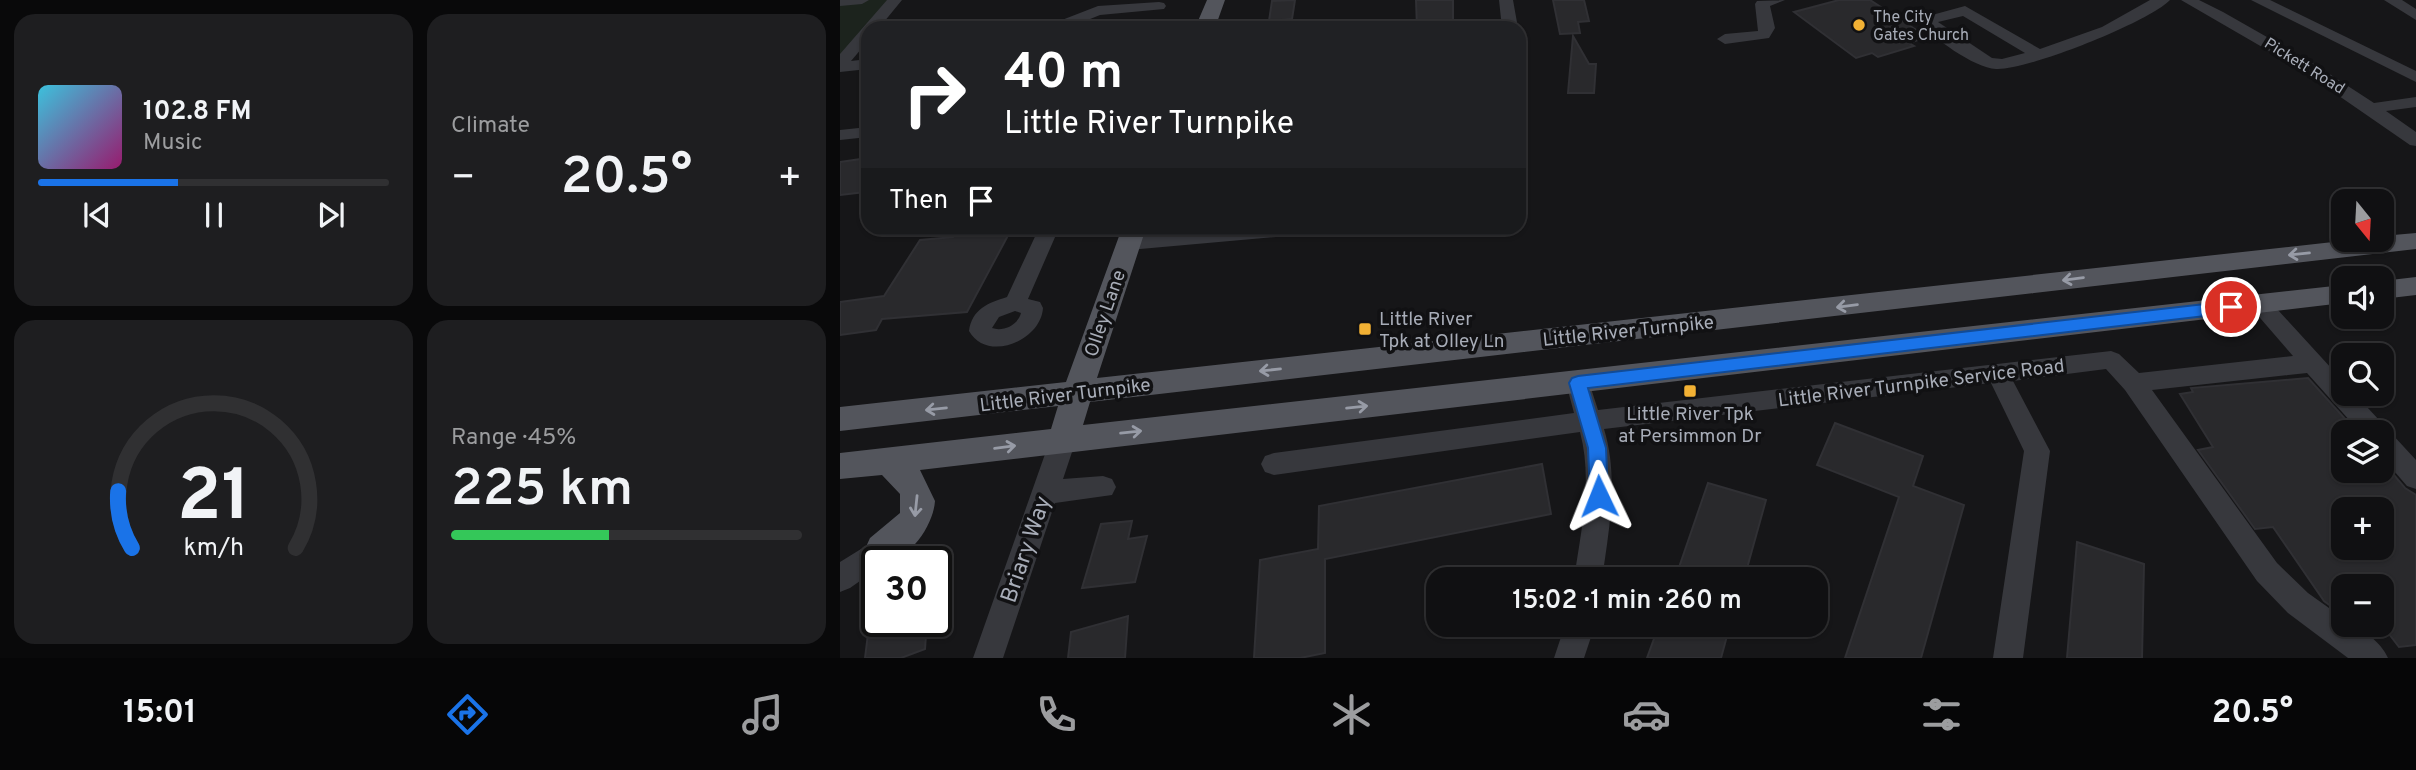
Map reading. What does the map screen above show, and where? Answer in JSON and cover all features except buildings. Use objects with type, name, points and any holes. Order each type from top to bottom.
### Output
[{"type":"main road","points":[[1208,21],[1216,0]]},
{"type":"main road","name":"Olley Lane","points":[[1063,440],[1095,335],[1131,235]]},
{"type":"main road","name":"Little River Turnpike","points":[[840,419],[2416,242]]},
{"type":"main road","points":[[2394,289],[2416,286]]},
{"type":"main road","points":[[840,466],[2331,296]]},
{"type":"main road","points":[[886,546],[914,521],[919,496],[908,475],[888,461]]},
{"type":"street","points":[[840,2],[862,0]]},
{"type":"street","points":[[877,21],[895,0]]},
{"type":"street","points":[[1506,0],[1509,21]]},
{"type":"street","points":[[1725,39],[1763,35],[1767,28],[1761,13],[1762,4],[1778,0]]},
{"type":"street","points":[[1948,0],[2037,54]]},
{"type":"street","points":[[1965,11],[1926,22],[1995,64],[2004,64],[2106,30],[2141,9],[2164,0]]},
{"type":"street","name":"Pickett Road","points":[[2188,0],[2264,40],[2373,108],[2416,141]]},
{"type":"street","points":[[2258,0],[2416,76]]},
{"type":"street","points":[[2390,0],[2416,15]]},
{"type":"street","points":[[1072,21],[1098,11],[1161,3]]},
{"type":"street","points":[[1153,21],[1161,3]]},
{"type":"street","points":[[840,65],[861,40]]},
{"type":"street","points":[[840,65],[861,64]]},
{"type":"street","points":[[2373,108],[2416,102]]},
{"type":"street","points":[[840,135],[861,133]]},
{"type":"street","points":[[1015,303],[1046,235]]},
{"type":"street","points":[[2259,304],[2364,420]]},
{"type":"street","name":"Little River Turnpike Service Road","points":[[1274,464],[1589,421],[2111,360],[2134,383]]},
{"type":"street","points":[[2313,363],[2134,383],[2267,572],[2298,603],[2373,658]]},
{"type":"street","points":[[1997,372],[2036,450],[2008,658]]},
{"type":"street","points":[[1578,383],[1597,448],[1599,496],[1590,567]]},
{"type":"street","name":"Briary Way","points":[[988,658],[1063,440]]},
{"type":"street","points":[[2394,453],[2416,478]]},
{"type":"street","points":[[1045,492],[1103,486]]},
{"type":"street","points":[[840,579],[861,564]]},
{"type":"street","points":[[1569,658],[1576,637]]},
{"type":"shaded area","points":[[840,0],[892,0],[874,21],[861,21],[861,36],[840,61]]},
{"type":"place","name":"The City Gates Church","points":[[1859,25]]},
{"type":"place","name":"Little River Tpk at Olley Ln","points":[[1365,329]]},
{"type":"place","name":"Little River Tpk at Persimmon Dr","points":[[1690,391]]},
{"type":"route","points":[[1599,496],[1597,448],[1578,383],[2231,307]]}]
